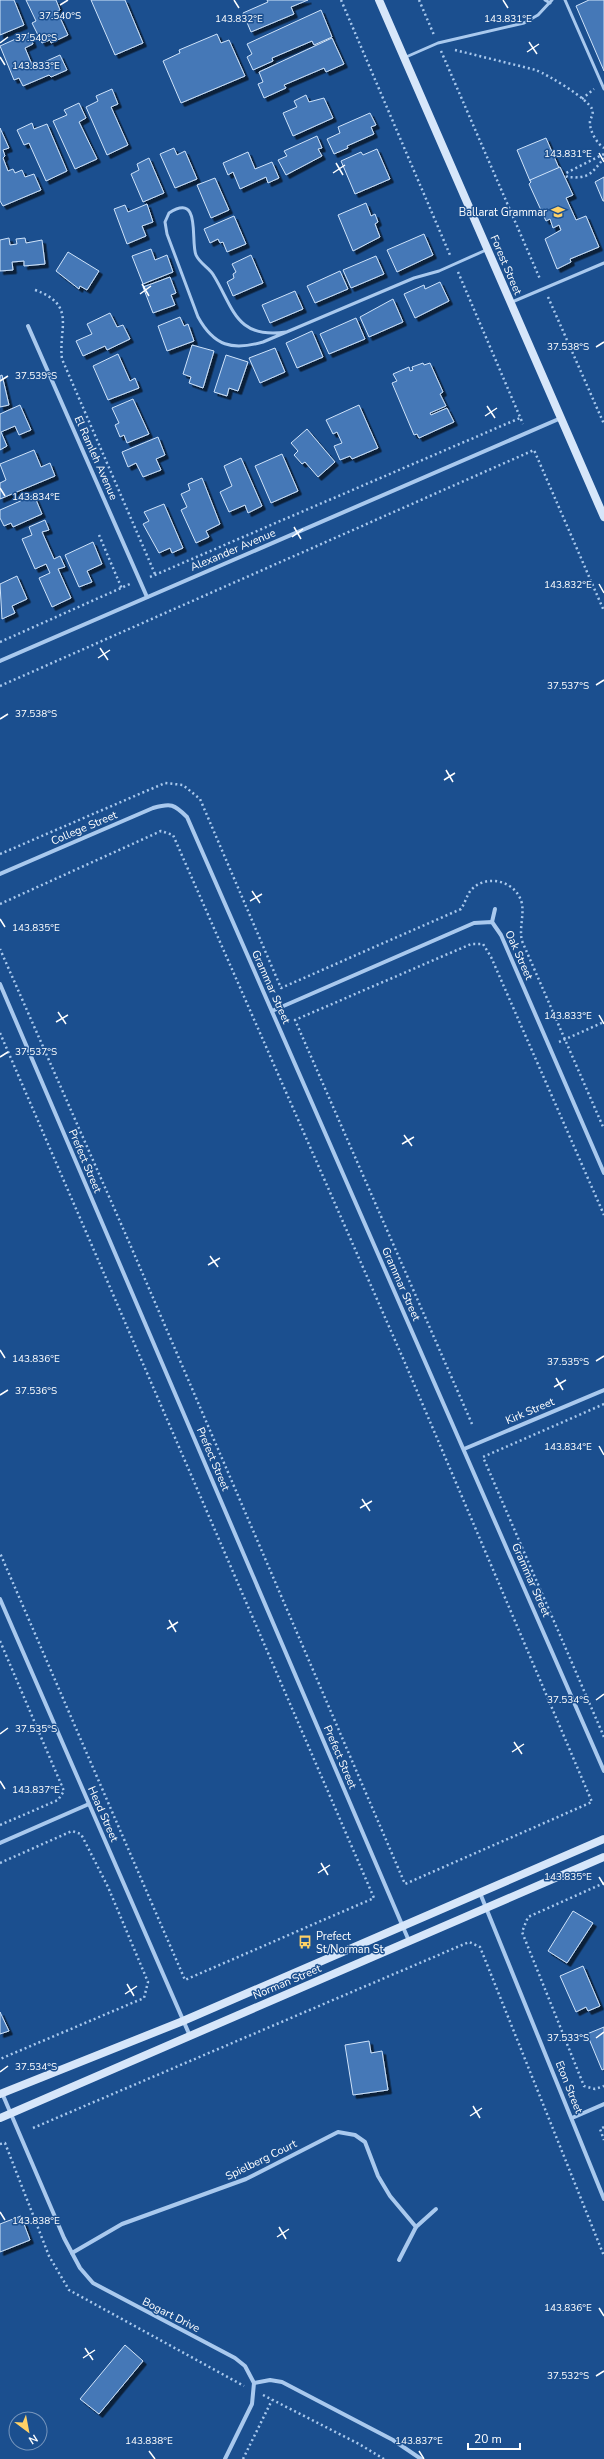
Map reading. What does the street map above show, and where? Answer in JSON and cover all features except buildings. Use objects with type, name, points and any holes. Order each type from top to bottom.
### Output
[{"type":"main road","name":"Forest Street","points":[[379,0],[604,517]]},
{"type":"main road","name":"Norman Street","points":[[1,2093],[183,2021],[604,1839]]},
{"type":"main road","name":"Norman Street","points":[[0,2118],[604,1857]]},
{"type":"street","name":"El Ramleh Avenue","points":[[28,326],[147,597]]},
{"type":"street","name":"Alexander Avenue","points":[[0,661],[562,418]]},
{"type":"street","name":"College Street","points":[[0,874],[153,808],[167,804],[177,807]]},
{"type":"street","name":"Grammar Street","points":[[177,807],[187,817],[604,1771]]},
{"type":"street","points":[[492,922],[496,909]]},
{"type":"street","name":"Oak Street","points":[[272,1011],[474,923],[492,922],[501,935],[604,1173]]},
{"type":"street","name":"Prefect Street","points":[[0,984],[409,1941]]},
{"type":"street","name":"Kirk Street","points":[[464,1449],[604,1390]]},
{"type":"street","name":"Head Street","points":[[0,1599],[190,2036]]},
{"type":"street","points":[[0,1843],[89,1804]]},
{"type":"street","name":"Eton Street","points":[[480,1893],[604,2199]]},
{"type":"street","name":"Bogart Drive","points":[[1,2093],[72,2253],[80,2268],[92,2283],[235,2358],[245,2366],[254,2383]]},
{"type":"street","points":[[572,2118],[604,2104]]},
{"type":"street","name":"Spielberg Court","points":[[72,2253],[122,2224],[246,2179],[338,2132],[355,2135],[365,2142],[378,2176],[390,2196],[416,2227]]},
{"type":"street","points":[[399,2260],[416,2227],[436,2209]]},
{"type":"street","points":[[225,2459],[252,2404],[255,2391],[254,2383],[270,2380],[282,2382],[393,2440],[421,2459]]},
{"type":"lane","points":[[544,0],[551,1]]},
{"type":"lane","points":[[565,0],[603,87]]},
{"type":"lane","points":[[404,58],[438,44],[524,23],[538,15],[551,1]]},
{"type":"lane","points":[[286,332],[262,332],[245,325],[236,316],[214,274],[196,255],[193,245],[194,225],[189,212],[185,208],[177,208],[169,212],[165,222],[167,234],[205,328],[216,339],[237,348],[263,342],[414,278],[430,274],[488,250]]},
{"type":"lane","points":[[511,303],[604,263]]},
{"type":"path","points":[[340,0],[523,424]]},
{"type":"path","points":[[419,0],[604,424]]},
{"type":"path","points":[[438,44],[469,55],[536,70],[582,99],[592,109],[590,125],[598,143],[604,148]]},
{"type":"path","points":[[582,99],[590,91],[603,87]]},
{"type":"path","points":[[604,154],[566,173],[567,177],[583,179],[594,171],[604,158]]},
{"type":"path","points":[[35,290],[55,301],[60,310],[64,330],[62,359],[155,574]]},
{"type":"path","points":[[0,642],[122,589],[139,580],[520,418]]},
{"type":"path","points":[[0,686],[534,450],[604,611]]},
{"type":"path","points":[[99,535],[122,589]]},
{"type":"path","points":[[0,854],[165,783],[171,782],[183,785],[200,799],[281,988],[438,920]]},
{"type":"path","points":[[0,904],[161,831],[173,835],[406,1364],[592,1802],[405,1884],[132,1249],[0,949]]},
{"type":"path","points":[[472,1424],[295,1020],[470,944],[483,944],[491,957],[604,1216]]},
{"type":"path","points":[[549,1046],[604,1022]]},
{"type":"path","points":[[0,1033],[374,1898],[185,1980],[0,1553]]},
{"type":"path","points":[[604,1404],[483,1457],[604,1737]]},
{"type":"path","points":[[0,1641],[64,1791],[58,1800],[0,1825]]},
{"type":"path","points":[[0,1863],[72,1832],[81,1834],[108,1887],[148,1982],[144,1998],[0,2059]]},
{"type":"path","points":[[604,1883],[528,1916],[522,1932],[584,2086],[596,2090],[604,2086]]},
{"type":"path","points":[[34,2128],[469,1942],[480,1947],[604,2256]]},
{"type":"path","points":[[604,2127],[600,2129],[604,2140]]},
{"type":"path","points":[[0,2144],[5,2143],[49,2256],[70,2290],[255,2391],[360,2444],[384,2459]]},
{"type":"path","points":[[243,2459],[272,2400]]},
{"type":"place","name":"Ballarat Grammar","points":[[558,212]]},
{"type":"place","name":"Prefect St/Norman St","points":[[305,1942]]}]
